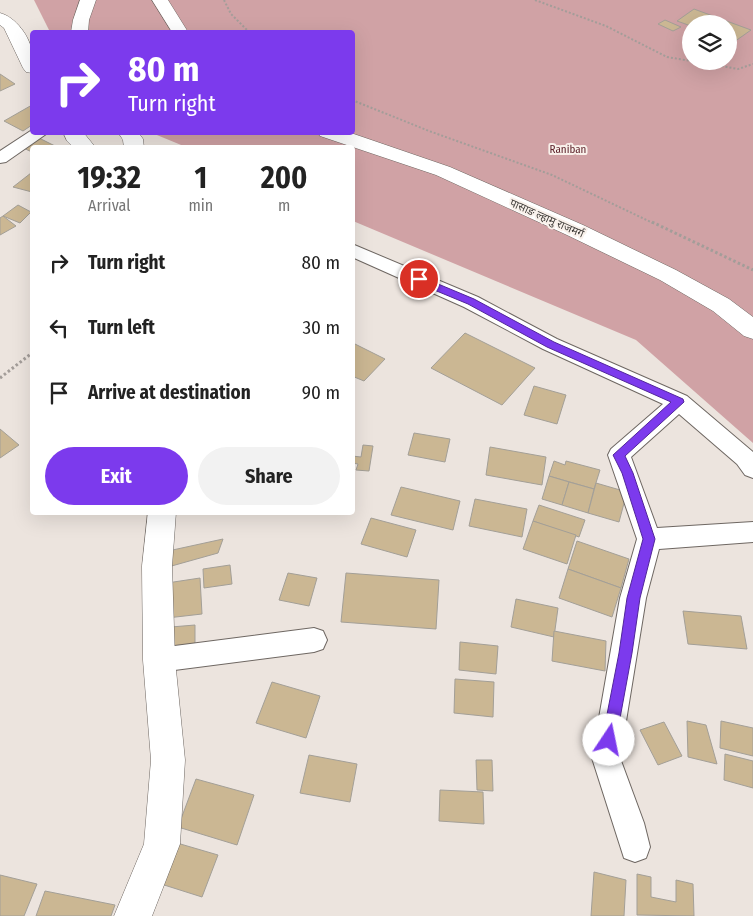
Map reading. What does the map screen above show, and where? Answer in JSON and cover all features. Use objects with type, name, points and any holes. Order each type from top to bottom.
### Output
[{"type":"main road","points":[[80,30],[80,20],[88,0]]},
{"type":"main road","points":[[160,0],[179,30]]},
{"type":"main road","points":[[0,18],[11,25],[30,64]]},
{"type":"main road","points":[[74,135],[83,145]]},
{"type":"main road","name":"पासाङ ल्हामु राजमर्ग","points":[[336,135],[444,171],[575,230],[691,287],[721,304],[753,330]]},
{"type":"main road","points":[[133,916],[162,844],[168,760],[159,660],[157,566],[162,515]]},
{"type":"street","points":[[0,158],[36,135]]},
{"type":"street","points":[[355,251],[471,302],[550,344],[679,402],[745,458],[753,469]]},
{"type":"street","points":[[635,847],[629,823],[606,758],[626,653],[633,598],[649,539],[627,473],[618,455],[679,402]]},
{"type":"street","points":[[649,539],[753,532]]},
{"type":"street","points":[[159,660],[314,640]]},
{"type":"path","points":[[224,0],[231,14],[246,30]]},
{"type":"path","points":[[535,0],[606,26],[667,57],[682,59]]},
{"type":"path","points":[[737,69],[753,64]]},
{"type":"path","points":[[355,101],[429,132],[552,175],[753,270]]},
{"type":"path","points":[[0,378],[30,355]]},
{"type":"green space","name":"Raniban","points":[[34,0],[753,0],[753,443],[636,340],[355,222],[355,145],[181,145],[157,135],[355,135],[355,30],[49,30]]},
{"type":"building","points":[[694,9],[710,15],[686,15]]},
{"type":"building","points":[[665,20],[681,27],[673,31],[658,24]]},
{"type":"building","points":[[737,25],[751,30],[737,40]]},
{"type":"building","points":[[0,74],[15,84],[0,91]]},
{"type":"building","points":[[30,106],[30,126],[23,131],[4,121]]},
{"type":"building","points":[[37,137],[53,145],[30,145],[30,151],[21,147]]},
{"type":"building","points":[[30,174],[30,191],[13,187]]},
{"type":"building","points":[[18,205],[30,211],[20,223],[3,216]]},
{"type":"building","points":[[3,216],[16,226],[0,235],[0,218]]},
{"type":"building","points":[[465,333],[535,368],[502,405],[431,368]]},
{"type":"building","points":[[355,344],[385,359],[364,381],[355,377]]},
{"type":"building","points":[[534,386],[566,395],[557,424],[524,415]]},
{"type":"building","points":[[0,429],[19,445],[0,458]]},
{"type":"building","points":[[414,433],[450,439],[445,462],[408,455]]},
{"type":"building","points":[[363,445],[373,446],[369,471],[356,470],[358,464],[355,464],[355,456],[361,457]]},
{"type":"building","points":[[490,447],[546,457],[542,485],[486,475]]},
{"type":"building","points":[[554,461],[565,465],[566,461],[600,470],[594,489],[549,476]]},
{"type":"building","points":[[549,476],[569,482],[562,505],[542,499]]},
{"type":"building","points":[[569,482],[594,489],[588,513],[562,505]]},
{"type":"building","points":[[596,483],[627,492],[619,522],[588,513]]},
{"type":"building","points":[[401,487],[460,501],[453,530],[391,515]]},
{"type":"building","points":[[475,499],[527,509],[522,537],[469,526]]},
{"type":"building","points":[[539,505],[585,520],[579,537],[533,521]]},
{"type":"building","points":[[371,518],[416,530],[407,557],[361,544]]},
{"type":"building","points":[[533,521],[576,535],[567,564],[523,549]]},
{"type":"building","points":[[223,539],[218,553],[168,567],[168,551]]},
{"type":"building","points":[[577,541],[629,559],[621,588],[568,569]]},
{"type":"building","points":[[230,565],[232,584],[204,588],[203,569]]},
{"type":"building","points":[[568,569],[621,588],[612,617],[559,598]]},
{"type":"building","points":[[288,573],[317,578],[309,606],[279,600]]},
{"type":"building","points":[[346,573],[439,580],[436,629],[341,622]]},
{"type":"building","points":[[200,578],[202,614],[167,618],[167,583]]},
{"type":"building","points":[[516,599],[558,608],[554,637],[511,627]]},
{"type":"building","points":[[683,611],[741,616],[747,649],[688,644]]},
{"type":"building","points":[[195,625],[195,646],[171,649],[171,627]]},
{"type":"building","points":[[554,631],[606,641],[605,671],[552,661]]},
{"type":"building","points":[[460,642],[498,646],[496,674],[459,670]]},
{"type":"building","points":[[455,679],[494,682],[493,717],[454,713]]},
{"type":"building","points":[[272,682],[320,696],[306,738],[256,723]]},
{"type":"building","points":[[687,721],[706,725],[717,764],[688,757]]},
{"type":"building","points":[[721,721],[753,728],[753,756],[720,748]]},
{"type":"building","points":[[664,722],[682,756],[658,765],[640,730]]},
{"type":"building","points":[[725,754],[753,761],[753,788],[724,780]]},
{"type":"building","points":[[309,755],[357,764],[350,802],[300,793]]},
{"type":"building","points":[[476,760],[492,760],[493,791],[477,790]]},
{"type":"building","points":[[196,779],[254,795],[237,845],[178,827]]},
{"type":"building","points":[[440,790],[483,792],[484,824],[439,821]]},
{"type":"building","points":[[177,843],[218,855],[202,897],[161,884]]},
{"type":"building","points":[[594,872],[626,880],[624,916],[591,916]]},
{"type":"building","points":[[637,874],[651,877],[651,897],[676,902],[676,880],[693,884],[694,916],[637,915]]},
{"type":"building","points":[[0,875],[37,884],[24,916],[0,916]]},
{"type":"building","points":[[45,891],[115,905],[111,916],[36,916]]},
{"type":"route","points":[[419,279],[471,302],[550,344],[679,402],[618,455],[627,473],[649,539],[633,598],[626,653],[609,740]]}]
